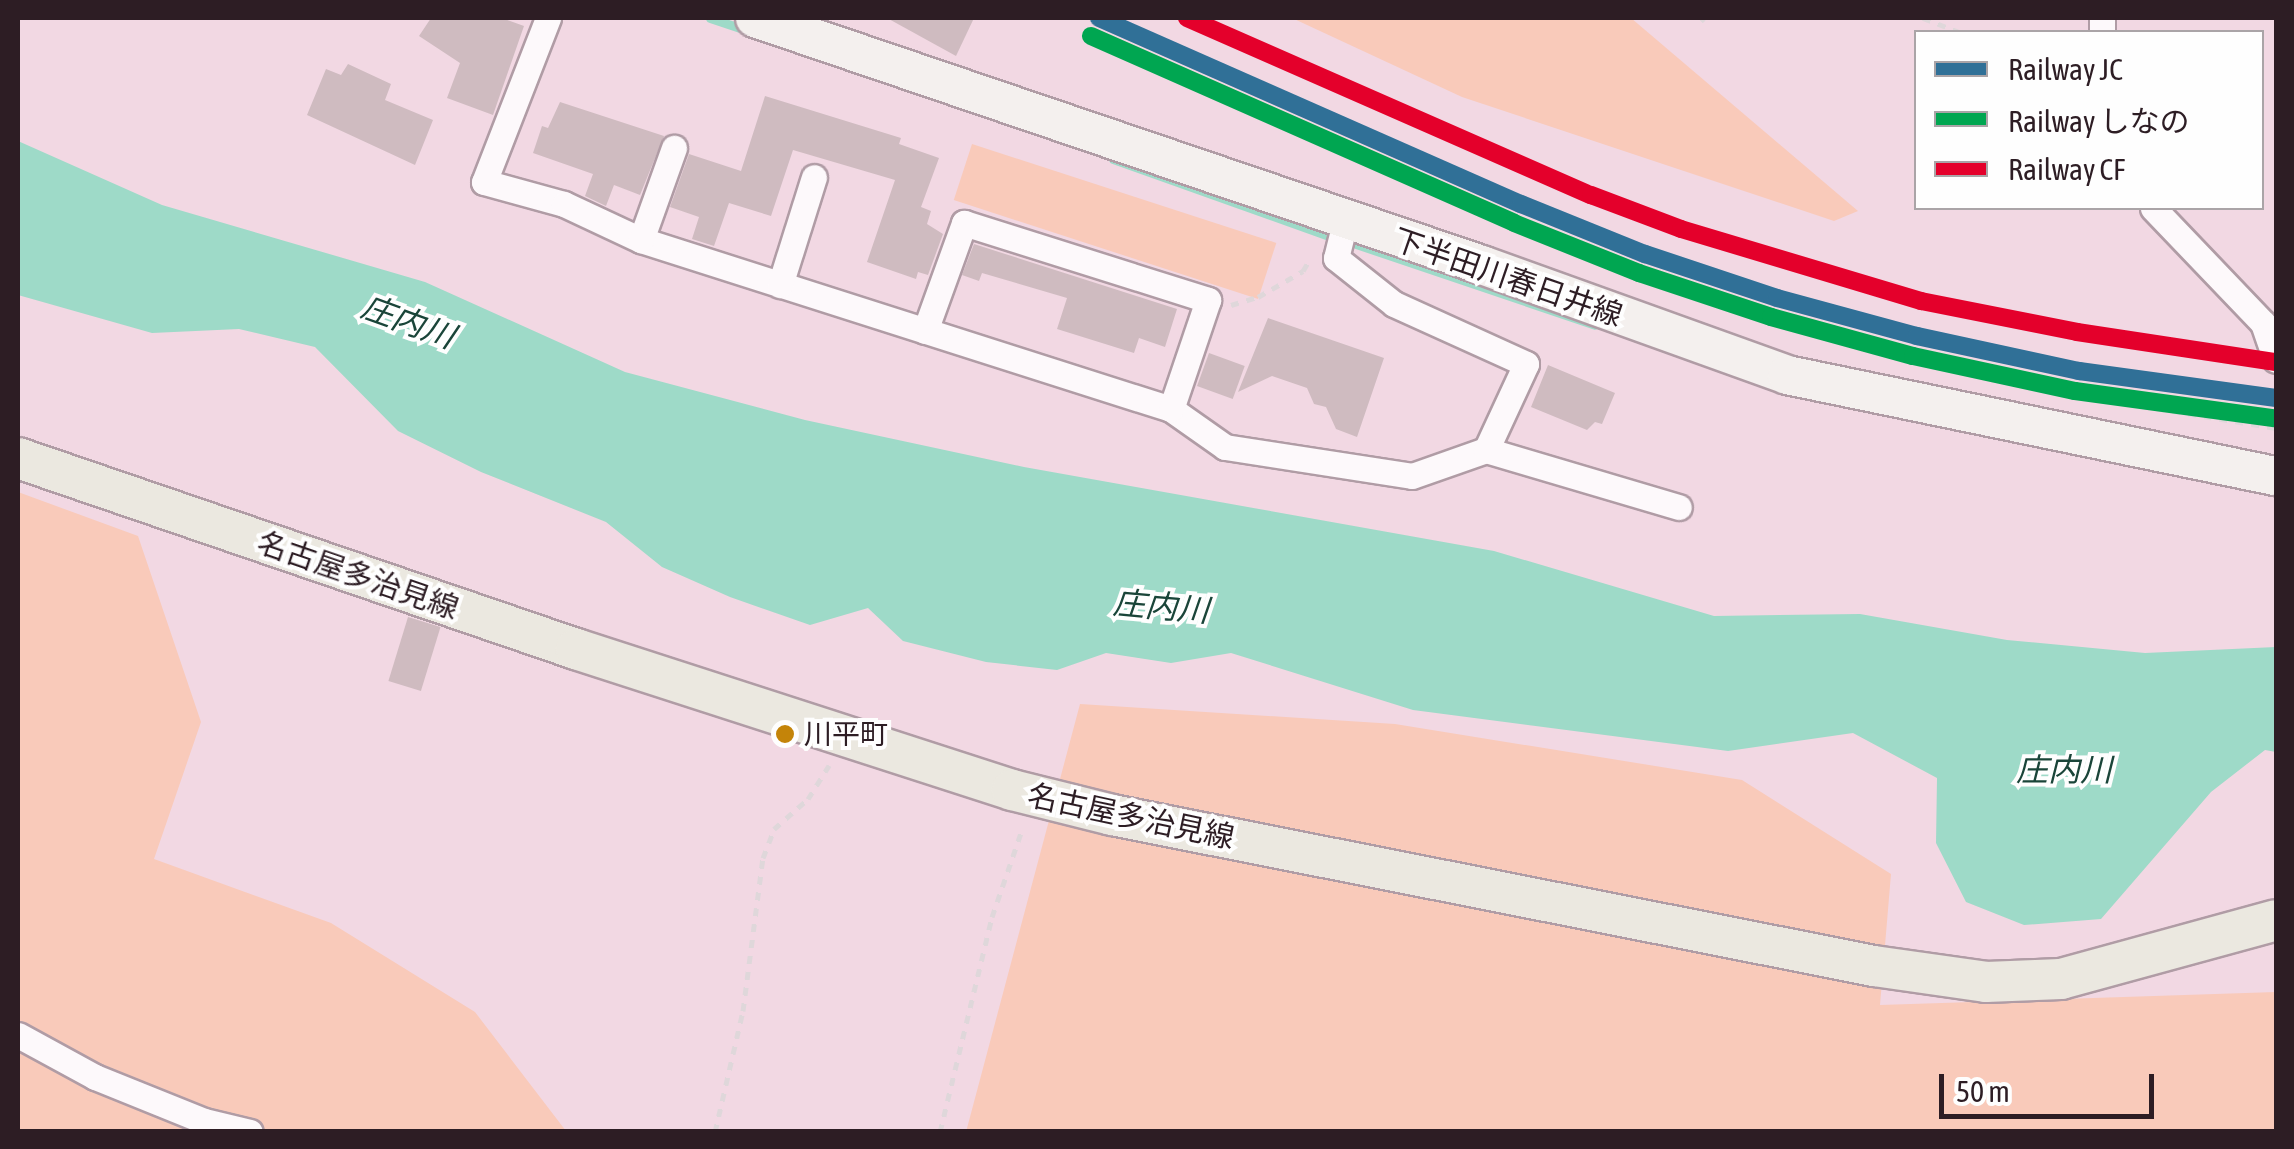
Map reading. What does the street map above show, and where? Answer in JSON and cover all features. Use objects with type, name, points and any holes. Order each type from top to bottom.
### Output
[{"type":"main road","name":"下半田川春日井線","points":[[755,18],[1340,240],[1482,265],[1787,375],[2276,476]]},
{"type":"main road","name":"名古屋多治見線","points":[[18,458],[843,736],[1030,794],[1874,966],[1986,982],[2062,979],[2276,920]]},
{"type":"street","points":[[548,18],[484,182],[564,204],[642,240],[1171,409],[1225,447],[1412,476],[1486,450],[1679,507]]},
{"type":"street","points":[[642,240],[674,148]]},
{"type":"street","points":[[780,284],[814,177]]},
{"type":"street","points":[[2155,210],[2262,323],[2276,360]]},
{"type":"street","points":[[926,331],[964,223],[1208,300],[1171,409]]},
{"type":"street","points":[[1340,240],[1394,304],[1526,364],[1486,450]]},
{"type":"street","points":[[18,1035],[95,1078],[204,1121],[250,1132]]},
{"type":"path","points":[[1922,18],[1954,30]]},
{"type":"path","points":[[1208,300],[1223,307],[1258,297],[1303,271],[1311,256],[1340,240]]},
{"type":"path","points":[[1744,309],[1886,353],[1992,378],[2154,411],[2276,428]]},
{"type":"path","points":[[715,1132],[743,1011],[763,858],[774,829],[808,799],[843,736]]},
{"type":"path","points":[[940,1132],[992,917],[1030,794]]},
{"type":"shaded area","points":[[1292,18],[1631,18],[1858,211],[1834,221],[1462,97]]},
{"type":"shaded area","points":[[972,144],[1276,243],[1258,299],[954,200]]},
{"type":"shaded area","points":[[18,492],[138,536],[201,722],[154,859],[331,923],[475,1012],[566,1131],[18,1131]]},
{"type":"shaded area","points":[[1080,704],[1395,724],[1742,780],[1891,874],[1880,1005],[2276,992],[2276,1131],[966,1132]]},
{"type":"water","name":"庄内川","points":[[18,141],[162,205],[425,282],[625,372],[805,420],[1024,467],[1494,551],[1714,616],[1860,614],[2007,640],[2145,653],[2276,647],[2276,752],[2265,750],[2211,792],[2101,919],[2024,925],[1966,902],[1936,843],[1937,778],[1853,733],[1728,751],[1413,710],[1231,653],[1171,663],[1106,653],[1057,670],[986,662],[903,641],[868,608],[810,625],[730,597],[662,567],[606,522],[481,472],[398,431],[315,347],[239,329],[152,333],[18,295]]},
{"type":"building","points":[[431,18],[502,18],[524,26],[493,115],[447,98],[460,63],[419,36]]},
{"type":"building","points":[[887,18],[974,18],[956,56]]},
{"type":"building","points":[[348,64],[391,84],[385,100],[433,120],[415,165],[307,115],[326,69],[341,75]]},
{"type":"building","points":[[765,96],[901,138],[899,144],[939,158],[921,207],[931,211],[927,224],[943,234],[928,275],[918,272],[916,279],[867,262],[895,180],[793,150],[771,216],[729,203],[714,246],[692,239],[699,217],[670,207],[689,154],[741,171]]},
{"type":"building","points":[[560,102],[664,136],[640,195],[614,185],[606,206],[585,196],[593,174],[533,153],[542,126],[548,128]]},
{"type":"building","points":[[974,244],[1177,309],[1165,347],[1139,338],[1134,353],[1057,329],[1067,298],[982,273],[979,281],[962,275]]},
{"type":"building","points":[[1268,318],[1384,358],[1357,437],[1336,429],[1326,407],[1314,404],[1307,388],[1272,376],[1238,392]]},
{"type":"building","points":[[1209,353],[1245,366],[1233,399],[1197,386]]},
{"type":"building","points":[[1548,365],[1615,393],[1602,424],[1595,422],[1587,430],[1531,407]]},
{"type":"building","points":[[408,617],[441,627],[421,691],[388,681]]},
{"type":"waterway","points":[[710,18],[749,31]]},
{"type":"waterway","points":[[1113,159],[1327,235]]},
{"type":"waterway","points":[[1356,244],[1595,325]]},
{"type":"rail line","name":"JC","points":[[1099,18],[1521,204],[1645,254],[1777,298],[1917,336],[2079,371],[2276,398]]},
{"type":"rail line","name":"CF","points":[[1187,18],[1591,195],[1681,229],[1921,301],[2077,332],[2276,362]]},
{"type":"rail line","name":"しなの","points":[[1091,36],[1514,223],[1639,273],[1771,317],[1913,356],[2075,391],[2273,418]]},
{"type":"place","name":"川平町","points":[[785,734]]}]
